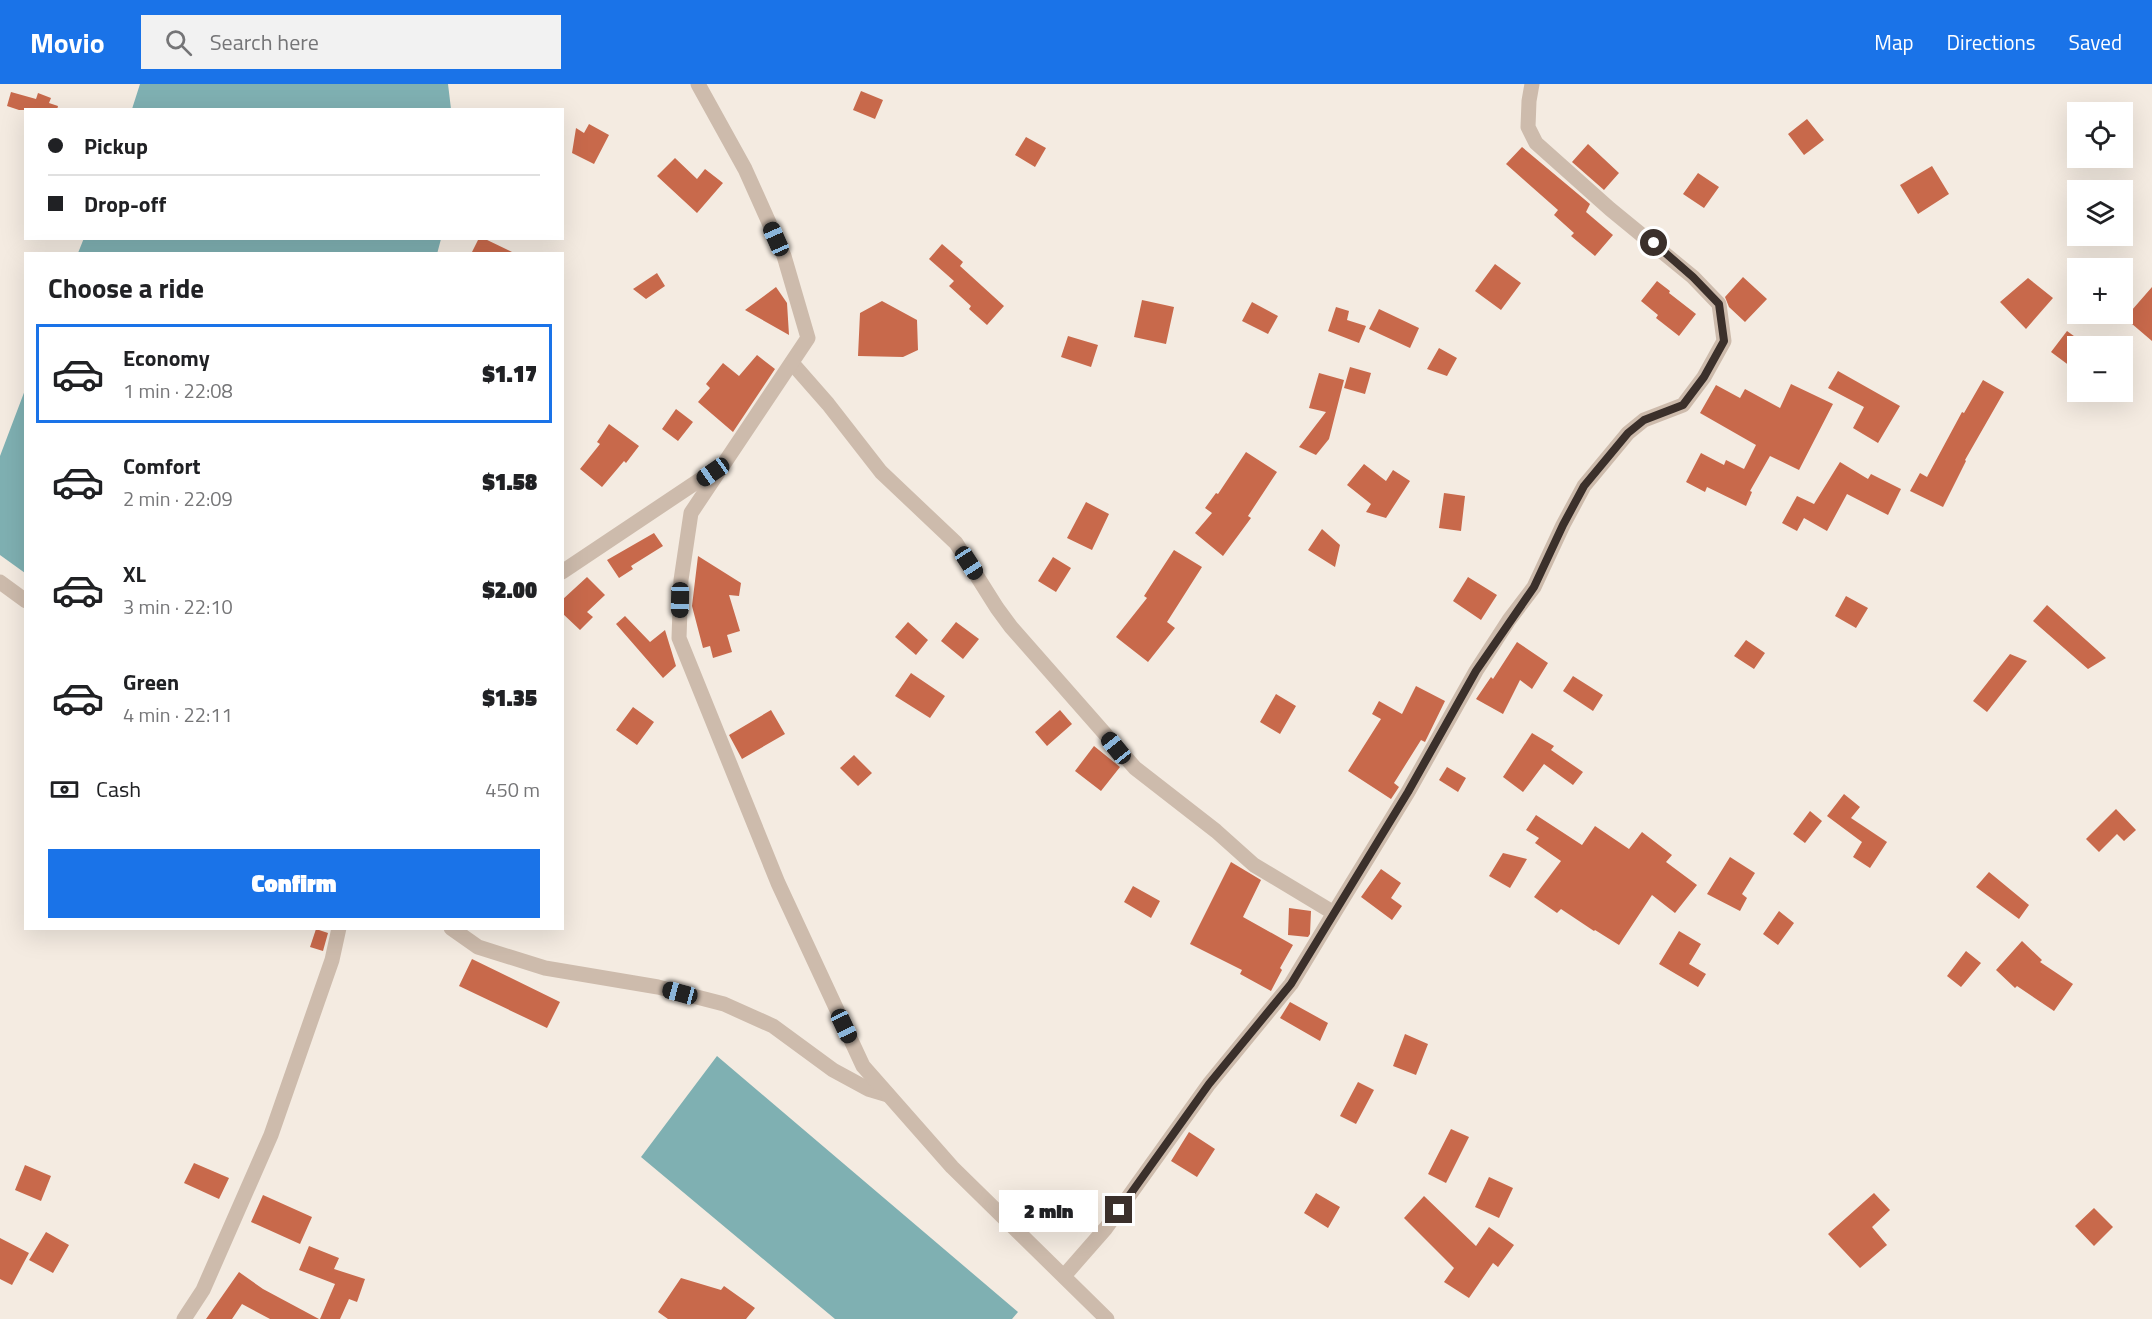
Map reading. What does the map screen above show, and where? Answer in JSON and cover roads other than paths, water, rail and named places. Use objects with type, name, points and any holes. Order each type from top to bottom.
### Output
[{"type":"street","points":[[698,84],[745,169],[784,256],[808,338],[691,513],[681,580],[680,638],[778,883],[862,1066],[952,1167],[1107,1319]]},
{"type":"street","points":[[1064,1276],[1106,1228],[1209,1084],[1291,984],[1408,792],[1476,671],[1534,587],[1584,486],[1628,433],[1644,420],[1683,405],[1704,377],[1724,341],[1719,304],[1693,277],[1610,209],[1536,143],[1528,127],[1532,84]]},
{"type":"street","points":[[792,363],[828,404],[880,472],[956,543],[1011,627],[1135,768],[1216,831],[1254,865],[1334,913]]},
{"type":"street","points":[[564,571],[726,462]]},
{"type":"street","points":[[0,582],[24,600]]},
{"type":"street","points":[[184,1319],[203,1290],[271,1135],[332,960],[339,930]]},
{"type":"street","points":[[454,930],[478,947],[545,968],[658,987],[724,1004],[773,1026],[833,1070],[868,1089],[888,1095]]},
{"type":"water","points":[[140,84],[448,84],[451,108],[132,108]]},
{"type":"water","points":[[83,240],[441,240],[438,252],[78,252]]},
{"type":"water","points":[[24,393],[24,572],[0,555],[0,456]]},
{"type":"water","points":[[717,1056],[1018,1312],[1012,1319],[835,1319],[641,1157]]}]
